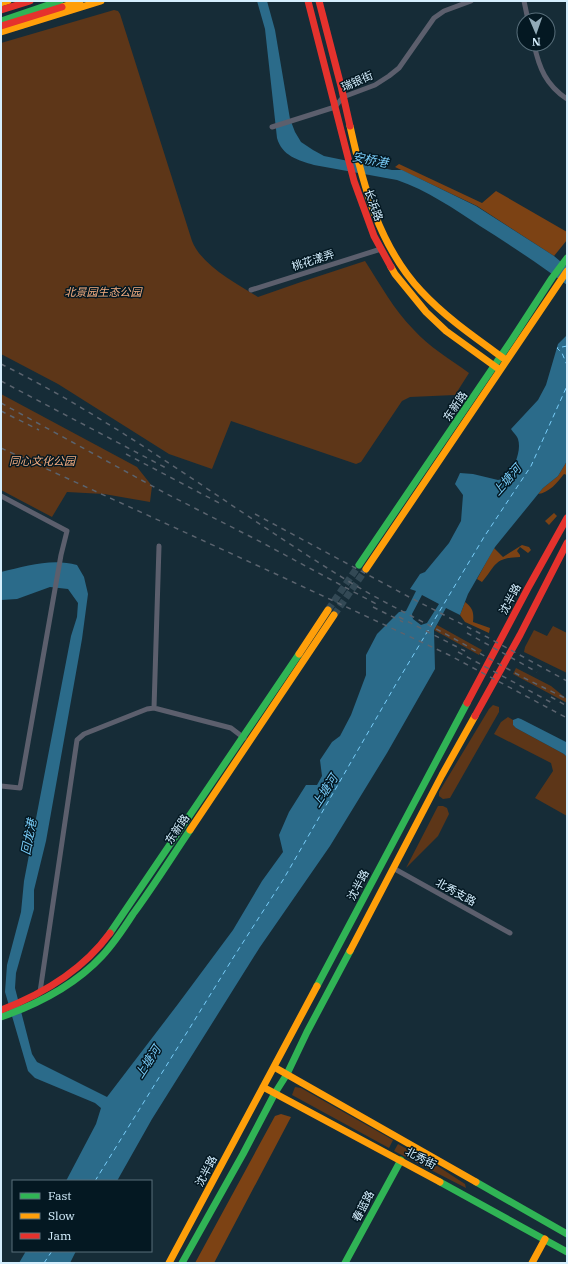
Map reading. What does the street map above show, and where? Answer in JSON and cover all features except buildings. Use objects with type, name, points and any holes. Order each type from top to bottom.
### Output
[{"type":"main road","points":[[1,3],[8,1]]},
{"type":"main road","points":[[1,10],[30,1]]},
{"type":"main road","points":[[1,21],[61,4],[80,1]]},
{"type":"main road","points":[[1,32],[101,1]]},
{"type":"main road","name":"长浜路","points":[[308,1],[334,107],[358,193],[374,236],[396,274],[426,312],[446,331],[497,368]]},
{"type":"main road","name":"长浜路","points":[[319,1],[351,132],[367,190],[381,230],[408,277],[428,299],[452,321],[504,358]]},
{"type":"main road","points":[[1,26],[61,4]]},
{"type":"main road","name":"东新路","points":[[504,358],[552,278],[565,261]]},
{"type":"main road","name":"东新路","points":[[363,567],[497,368],[567,271]]},
{"type":"main road","name":"沈半路","points":[[169,1263],[528,588],[567,518]]},
{"type":"main road","name":"沈半路","points":[[182,1263],[287,1074],[307,1032],[442,775],[520,635],[567,543]]},
{"type":"main road","name":"东新路","points":[[23,1005],[77,968],[109,935],[328,610]]},
{"type":"main road","name":"东新路","points":[[4,1013],[46,998],[70,982],[103,955],[125,926],[334,614]]},
{"type":"main road","name":"北秀街","points":[[274,1067],[567,1234]]},
{"type":"main road","name":"北秀街","points":[[263,1088],[487,1206],[567,1252]]},
{"type":"main road","name":"春蓝路","points":[[345,1263],[401,1160]]},
{"type":"main road","points":[[532,1263],[545,1239]]},
{"type":"street","name":"瑞银街","points":[[272,126],[334,107],[343,97],[375,85],[399,68],[434,18],[444,11],[471,1]]},
{"type":"street","points":[[524,1],[526,12]]},
{"type":"street","points":[[536,52],[542,73],[552,86],[567,99]]},
{"type":"street","name":"桃花漾弄","points":[[251,290],[381,249]]},
{"type":"street","points":[[1,496],[67,531],[61,555],[20,788],[1,786]]},
{"type":"street","points":[[154,708],[160,546]]},
{"type":"street","points":[[40,992],[78,740],[84,734],[147,709],[154,708],[231,728],[249,742]]},
{"type":"street","name":"北秀支路","points":[[393,868],[510,933]]},
{"type":"green space","name":"北景园生态公园","points":[[114,10],[118,11],[120,14],[192,241],[203,258],[220,273],[258,297],[365,261],[393,305],[406,322],[433,347],[469,373],[455,395],[410,397],[402,401],[361,462],[356,464],[231,421],[212,469],[169,454],[58,384],[1,354],[1,43]]},
{"type":"green space","name":"同心文化公园","points":[[1,394],[137,467],[152,486],[150,502],[104,494],[67,492],[52,517],[1,490]]},
{"type":"green space","points":[[437,625],[482,650],[479,655],[434,630]]},
{"type":"green space","points":[[553,626],[567,633],[567,673],[524,652],[534,630],[547,636]]},
{"type":"green space","points":[[516,668],[551,686],[567,699],[567,703],[513,674]]},
{"type":"green space","points":[[493,705],[499,707],[499,712],[450,798],[443,799],[439,796],[439,792],[489,709]]},
{"type":"green space","points":[[508,717],[513,720],[513,725],[516,728],[567,757],[567,816],[535,798],[553,771],[551,763],[494,734],[501,722]]},
{"type":"green space","points":[[438,806],[447,808],[449,814],[438,836],[406,868]]},
{"type":"green space","points":[[295,1087],[301,1088],[393,1140],[389,1148],[292,1095]]},
{"type":"green space","points":[[398,1144],[439,1167],[465,1184],[466,1188],[394,1151]]},
{"type":"shaded area","points":[[399,164],[482,203],[496,191],[567,232],[567,240],[554,256],[477,206],[395,167]]},
{"type":"shaded area","points":[[567,461],[567,475],[564,474],[556,484],[546,492],[538,494],[558,476]]},
{"type":"shaded area","points":[[554,513],[557,516],[549,525],[545,521]]},
{"type":"shaded area","points":[[522,545],[529,547],[531,550],[528,553],[520,547],[517,551],[520,557],[500,561],[493,567],[482,582],[477,579],[494,548],[503,557]]},
{"type":"shaded area","points":[[465,602],[470,606],[472,611],[473,622],[490,628],[489,633],[465,622],[460,615]]},
{"type":"shaded area","points":[[281,1114],[291,1117],[214,1263],[195,1263],[275,1116]]},
{"type":"water","points":[[257,1],[267,1],[275,30],[290,119],[301,142],[324,156],[392,170],[402,170],[476,206],[554,256],[567,267],[567,285],[502,240],[430,194],[397,180],[314,165],[297,159],[287,153],[279,144],[277,138],[265,29]]},
{"type":"water","name":"上塘河","points":[[567,335],[567,461],[558,476],[543,488],[495,547],[468,594],[460,615],[446,608],[434,630],[435,669],[387,753],[330,846],[260,947],[152,1119],[118,1180],[67,1180],[96,1124],[101,1108],[95,1103],[35,1078],[28,1071],[5,992],[7,965],[21,912],[24,881],[71,636],[77,617],[78,603],[68,589],[50,587],[17,599],[1,600],[1,572],[29,565],[58,562],[77,565],[84,577],[88,594],[82,639],[46,841],[34,890],[34,909],[16,973],[15,988],[32,1054],[37,1062],[107,1097],[233,930],[262,881],[283,852],[279,835],[289,812],[306,785],[317,785],[322,776],[320,760],[332,742],[340,736],[351,715],[366,675],[366,655],[377,634],[399,612],[406,611],[416,591],[410,589],[420,574],[425,572],[449,543],[461,521],[463,495],[455,484],[460,473],[473,474],[498,480],[507,478],[512,470],[519,449],[518,439],[511,429],[538,400],[546,385],[558,344]],"holes":[[[422,595],[439,604],[427,623],[421,625],[413,619],[412,614]]]},
{"type":"water","points":[[518,718],[566,742],[567,757],[516,728],[513,725],[513,720]]},
{"type":"water","points":[[25,1252],[76,1252],[70,1263],[19,1263]]},
{"type":"ferry route","points":[[567,346],[557,348],[562,353],[567,365]]},
{"type":"ferry route","points":[[96,1180],[283,880],[396,684],[484,537],[531,466],[567,386]]},
{"type":"ferry route","points":[[44,1263],[51,1252]]},
{"type":"tunnel","points":[[328,610],[359,565]]},
{"type":"tunnel","points":[[334,615],[366,569]]},
{"type":"railway","points":[[1,364],[89,412],[352,584],[515,673],[567,699]]},
{"type":"railway","points":[[1,381],[168,469]]},
{"type":"railway","points":[[1,403],[165,493],[259,541],[380,606]]},
{"type":"railway","points":[[1,411],[39,430]]},
{"type":"railway","points":[[1,448],[449,655],[567,718]]},
{"type":"railway","points":[[126,454],[223,505]]},
{"type":"railway","points":[[255,514],[567,681]]},
{"type":"railway","points":[[373,607],[403,622]]},
{"type":"railway","points":[[399,617],[465,651]]},
{"type":"railway","points":[[467,633],[537,672]]},
{"type":"railway","points":[[458,652],[554,704]]},
{"type":"railway","points":[[551,697],[567,706]]},
{"type":"traffic: fast","points":[[1,21],[60,1]]},
{"type":"traffic: fast","points":[[359,565],[552,278],[567,258]]},
{"type":"traffic: fast","points":[[110,933],[299,654]]},
{"type":"traffic: fast","points":[[317,986],[467,703]]},
{"type":"traffic: fast","points":[[1,1017],[42,1000],[68,985],[102,956],[111,946],[190,830]]},
{"type":"traffic: fast","points":[[182,1263],[243,1154],[275,1093],[287,1074],[307,1032],[350,951]]},
{"type":"traffic: fast","points":[[345,1263],[401,1160]]},
{"type":"traffic: fast","points":[[440,1182],[567,1252]]},
{"type":"traffic: fast","points":[[476,1182],[567,1234]]},
{"type":"traffic: slow","points":[[1,3],[8,1]]},
{"type":"traffic: slow","points":[[62,7],[80,1]]},
{"type":"traffic: slow","points":[[1,32],[101,1]]},
{"type":"traffic: slow","points":[[350,126],[367,192],[375,214],[394,255],[406,273],[431,301],[462,328],[506,360]]},
{"type":"traffic: slow","points":[[391,267],[426,312],[446,331],[500,370]]},
{"type":"traffic: slow","points":[[366,569],[567,271]]},
{"type":"traffic: slow","points":[[299,654],[328,610]]},
{"type":"traffic: slow","points":[[190,830],[334,615]]},
{"type":"traffic: slow","points":[[350,951],[442,775],[475,716]]},
{"type":"traffic: slow","points":[[169,1263],[317,986]]},
{"type":"traffic: slow","points":[[274,1067],[476,1182]]},
{"type":"traffic: slow","points":[[263,1087],[440,1182]]},
{"type":"traffic: slow","points":[[532,1263],[545,1239]]},
{"type":"traffic: jam","points":[[1,10],[30,1]]},
{"type":"traffic: jam","points":[[308,1],[354,181],[374,236],[391,267]]},
{"type":"traffic: jam","points":[[319,1],[350,126]]},
{"type":"traffic: jam","points":[[1,26],[62,7]]},
{"type":"traffic: jam","points":[[467,703],[567,518]]},
{"type":"traffic: jam","points":[[475,716],[520,635],[567,543]]},
{"type":"traffic: jam","points":[[1,1010],[17,1004],[61,979],[87,958],[110,933]]},
{"type":"water label","name":"安桥港","points":[[370,160]]},
{"type":"water label","name":"回龙港","points":[[29,837]]}]
